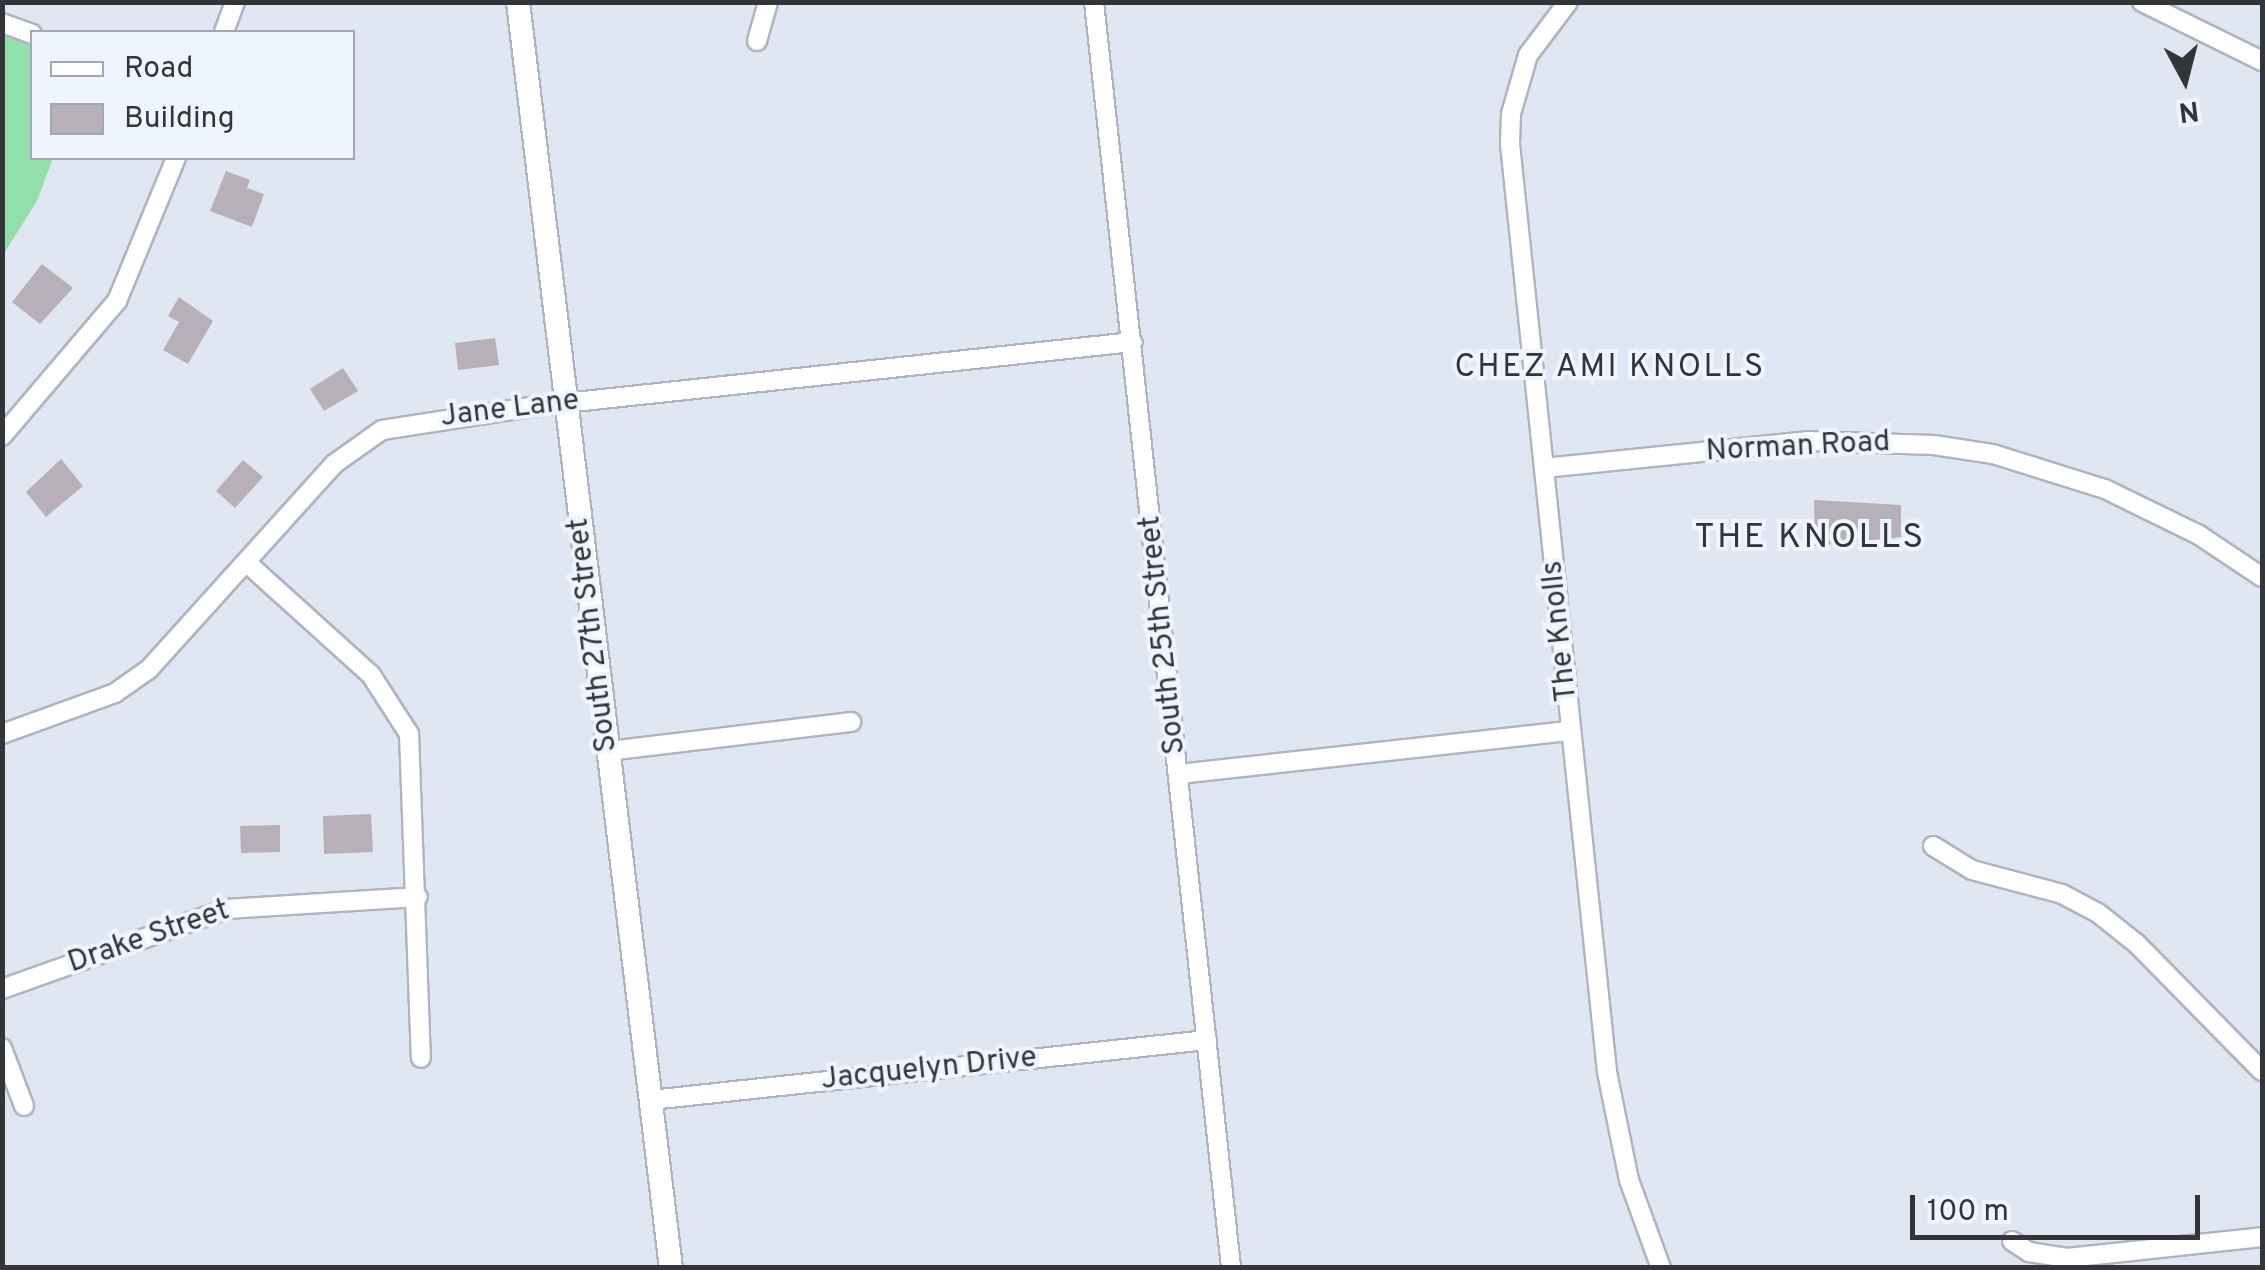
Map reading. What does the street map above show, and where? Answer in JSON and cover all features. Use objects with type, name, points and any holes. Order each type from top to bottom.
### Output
[{"type":"main road","name":"South 27th Street","points":[[518,2],[671,1268]]},
{"type":"street","points":[[225,30],[235,2]]},
{"type":"street","points":[[757,40],[768,2]]},
{"type":"street","name":"South 25th Street","points":[[1094,2],[1230,1268]]},
{"type":"street","name":"The Knolls","points":[[1568,2],[1528,55],[1511,114],[1571,731],[1616,1126],[1661,1268]]},
{"type":"street","points":[[2142,3],[2262,60]]},
{"type":"street","points":[[2,23],[30,33]]},
{"type":"street","points":[[2,436],[118,302],[175,160]]},
{"type":"street","name":"Jane Lane","points":[[2,734],[130,684],[347,451],[382,430],[566,404],[1133,342]]},
{"type":"street","name":"Norman Road","points":[[1544,468],[1810,440],[1934,445],[2012,459],[2105,488],[2200,535],[2262,577]]},
{"type":"street","points":[[246,562],[372,675],[400,712],[414,758],[422,1058]]},
{"type":"street","points":[[608,751],[851,722]]},
{"type":"street","points":[[1179,774],[1571,731]]},
{"type":"street","points":[[1934,846],[1972,870],[2062,894],[2098,913],[2137,944],[2262,1071]]},
{"type":"street","name":"Drake Street","points":[[2,989],[226,909],[418,897]]},
{"type":"street","name":"Jacquelyn Drive","points":[[650,1100],[1206,1040]]},
{"type":"street","points":[[2,1048],[24,1106]]},
{"type":"street","points":[[2012,1241],[2029,1252],[2067,1258],[2262,1237]]},
{"type":"green space","points":[[3,23],[30,33],[30,160],[52,160],[37,201],[3,255]]},
{"type":"building","points":[[226,171],[250,180],[247,188],[264,194],[252,227],[210,211]]},
{"type":"building","points":[[42,264],[73,288],[40,324],[12,302]]},
{"type":"building","points":[[179,297],[213,321],[188,364],[163,350],[179,322],[168,316]]},
{"type":"building","points":[[495,338],[499,365],[458,370],[455,343]]},
{"type":"building","points":[[343,368],[358,391],[324,411],[310,389]]},
{"type":"building","points":[[61,459],[83,486],[46,517],[26,492]]},
{"type":"building","points":[[243,460],[263,477],[235,508],[216,491]]},
{"type":"building","points":[[1814,500],[1901,505],[1901,537],[1815,546]]},
{"type":"building","points":[[371,814],[373,852],[324,854],[323,816]]},
{"type":"building","points":[[280,825],[280,852],[241,853],[240,826]]},
{"type":"district","name":"CHEZ AMI KNOLLS","points":[[1610,368]]},
{"type":"district","name":"THE KNOLLS","points":[[1810,538]]}]
